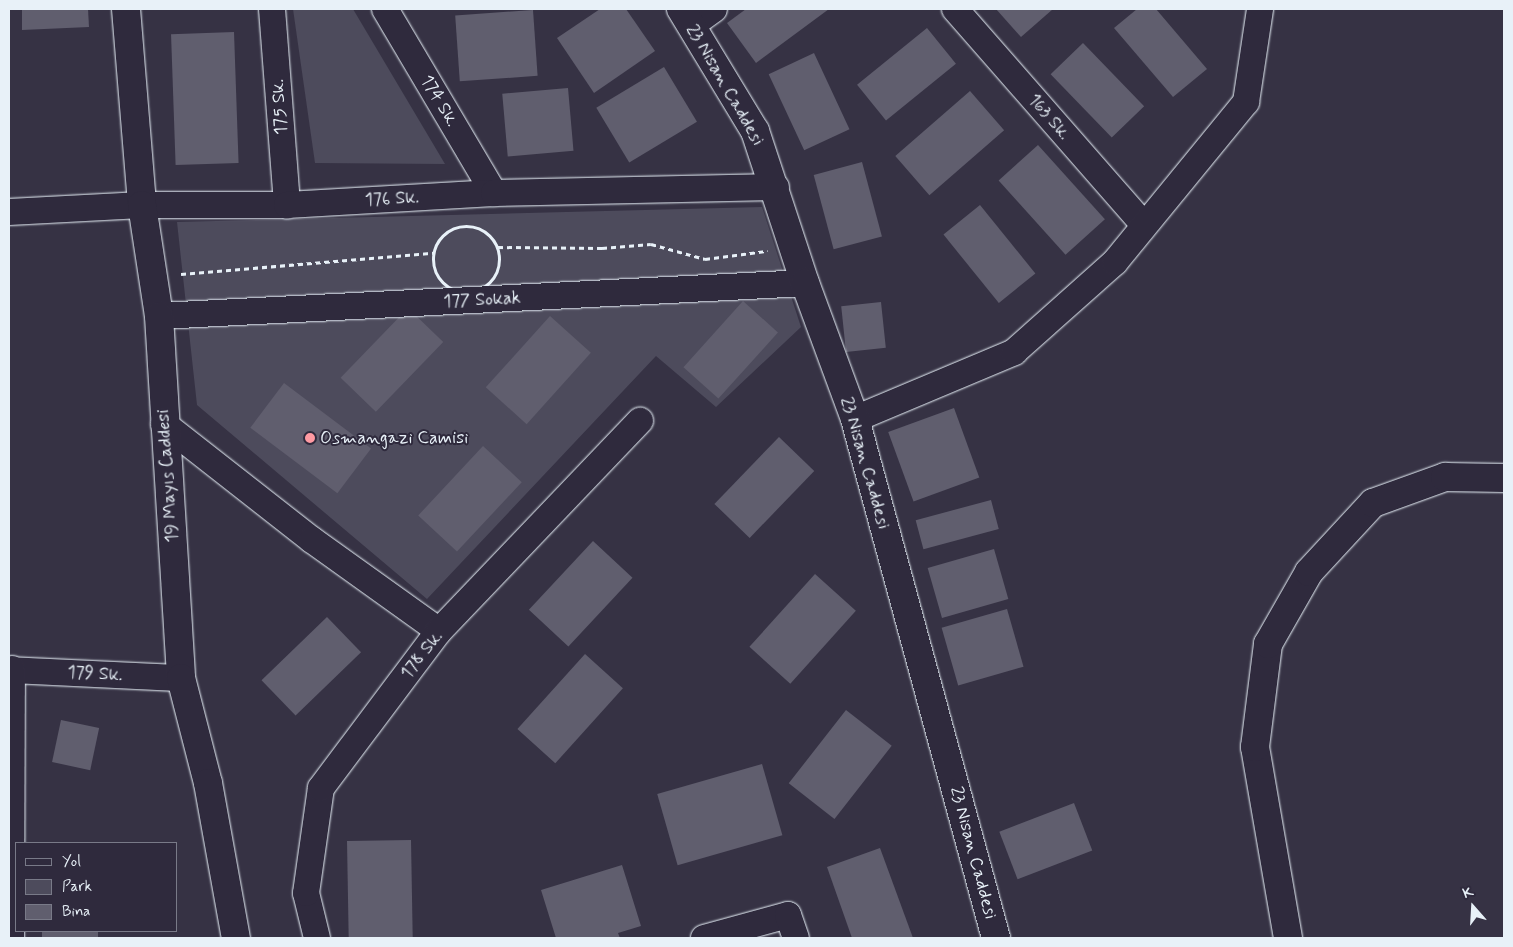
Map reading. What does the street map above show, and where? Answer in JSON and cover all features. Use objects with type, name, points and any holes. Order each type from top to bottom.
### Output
[{"type":"street","name":"19 Mayıs Caddesi","points":[[126,9],[142,206],[159,316],[164,424],[181,678],[208,783],[236,938]]},
{"type":"street","name":"175 Sk.","points":[[272,9],[288,205]]},
{"type":"street","name":"174 Sk.","points":[[385,9],[494,193]]},
{"type":"street","points":[[686,17],[714,9]]},
{"type":"street","name":"163 Sk.","points":[[955,9],[1143,224]]},
{"type":"street","points":[[855,419],[1014,352],[1115,262],[1143,224],[1246,102],[1260,9]]},
{"type":"street","name":"23 Nisan Caddesi","points":[[686,17],[755,131],[776,187],[805,283],[855,419],[996,938]]},
{"type":"street","name":"176 Sk.","points":[[9,212],[142,206],[288,205],[494,193],[776,187]]},
{"type":"street","name":"177 Sokak","points":[[159,316],[805,283]]},
{"type":"street","name":"178 Sk.","points":[[317,938],[306,893],[321,788],[439,631],[640,421]]},
{"type":"street","points":[[164,424],[312,540],[439,631]]},
{"type":"street","points":[[1288,938],[1255,747],[1268,644],[1309,572],[1373,503],[1445,477],[1504,478]]},
{"type":"street","points":[[10,670],[11,938]]},
{"type":"street","name":"179 Sk.","points":[[10,670],[181,678]]},
{"type":"street","points":[[704,938],[788,915],[796,938]]},
{"type":"path","points":[[464,225],[485,230],[498,247],[500,258],[494,279],[475,291],[464,292],[444,284],[433,264],[434,253],[444,234],[464,225]]},
{"type":"path","points":[[498,247],[602,248],[651,244],[705,258],[794,248]]},
{"type":"path","points":[[153,276],[434,253]]},
{"type":"green space","points":[[293,9],[353,9],[445,164],[315,163]]},
{"type":"green space","points":[[762,207],[801,327],[716,407],[656,356],[427,599],[197,405],[177,222]]},
{"type":"building","points":[[22,9],[88,9],[89,27],[22,30]]},
{"type":"building","points":[[600,9],[626,9],[655,51],[594,93],[557,38]]},
{"type":"building","points":[[746,9],[829,9],[756,63],[727,23]]},
{"type":"building","points":[[996,9],[1053,9],[1021,37]]},
{"type":"building","points":[[1137,9],[1156,9],[1207,69],[1173,97],[1114,28]]},
{"type":"building","points":[[533,10],[538,76],[460,81],[455,15]]},
{"type":"building","points":[[927,28],[956,64],[886,120],[857,85]]},
{"type":"building","points":[[234,32],[239,163],[176,165],[171,34]]},
{"type":"building","points":[[1083,43],[1144,106],[1112,138],[1051,74]]},
{"type":"building","points":[[814,53],[849,129],[804,150],[769,74]]},
{"type":"building","points":[[664,67],[697,122],[629,163],[596,108]]},
{"type":"building","points":[[568,88],[573,151],[508,157],[502,94]]},
{"type":"building","points":[[970,91],[1004,130],[929,195],[895,156]]},
{"type":"building","points":[[1038,145],[1105,219],[1066,255],[999,180]]},
{"type":"building","points":[[862,162],[882,236],[834,249],[814,175]]},
{"type":"building","points":[[980,205],[1035,273],[999,303],[943,235]]},
{"type":"building","points":[[743,301],[778,332],[718,399],[683,367]]},
{"type":"building","points":[[881,302],[886,348],[846,352],[841,306]]},
{"type":"building","points":[[408,308],[443,342],[376,412],[341,378]]},
{"type":"building","points":[[550,316],[591,353],[527,424],[486,387]]},
{"type":"building","name":"Osmangazi Camisi","points":[[284,383],[371,449],[337,493],[250,428]]},
{"type":"building","points":[[954,408],[979,478],[914,501],[888,432]]},
{"type":"building","points":[[779,437],[814,471],[750,538],[714,504]]},
{"type":"building","points":[[483,446],[522,482],[457,552],[418,515]]},
{"type":"building","points":[[991,500],[999,529],[923,549],[916,520]]},
{"type":"building","points":[[593,541],[632,578],[568,647],[529,610]]},
{"type":"building","points":[[994,549],[1008,599],[942,618],[928,568]]},
{"type":"building","points":[[815,574],[856,611],[790,684],[749,647]]},
{"type":"building","points":[[1007,609],[1024,667],[958,685],[942,628]]},
{"type":"building","points":[[327,617],[361,652],[296,715],[262,680]]},
{"type":"building","points":[[585,654],[623,688],[555,763],[517,729]]},
{"type":"building","points":[[846,710],[892,746],[834,819],[789,783]]},
{"type":"building","points":[[61,720],[99,728],[90,770],[52,762]]},
{"type":"building","points":[[762,764],[782,835],[678,865],[657,794]]},
{"type":"building","points":[[1074,803],[1092,851],[1018,879],[999,832]]},
{"type":"building","points":[[411,840],[413,938],[349,938],[347,841]]},
{"type":"building","points":[[880,848],[913,938],[852,938],[827,867]]},
{"type":"building","points":[[622,865],[641,926],[618,933],[620,938],[556,938],[541,890]]},
{"type":"building","points":[[42,932],[98,932],[98,938],[42,938]]},
{"type":"place","name":"Osmangazi Camisi","points":[[310,438]]}]
